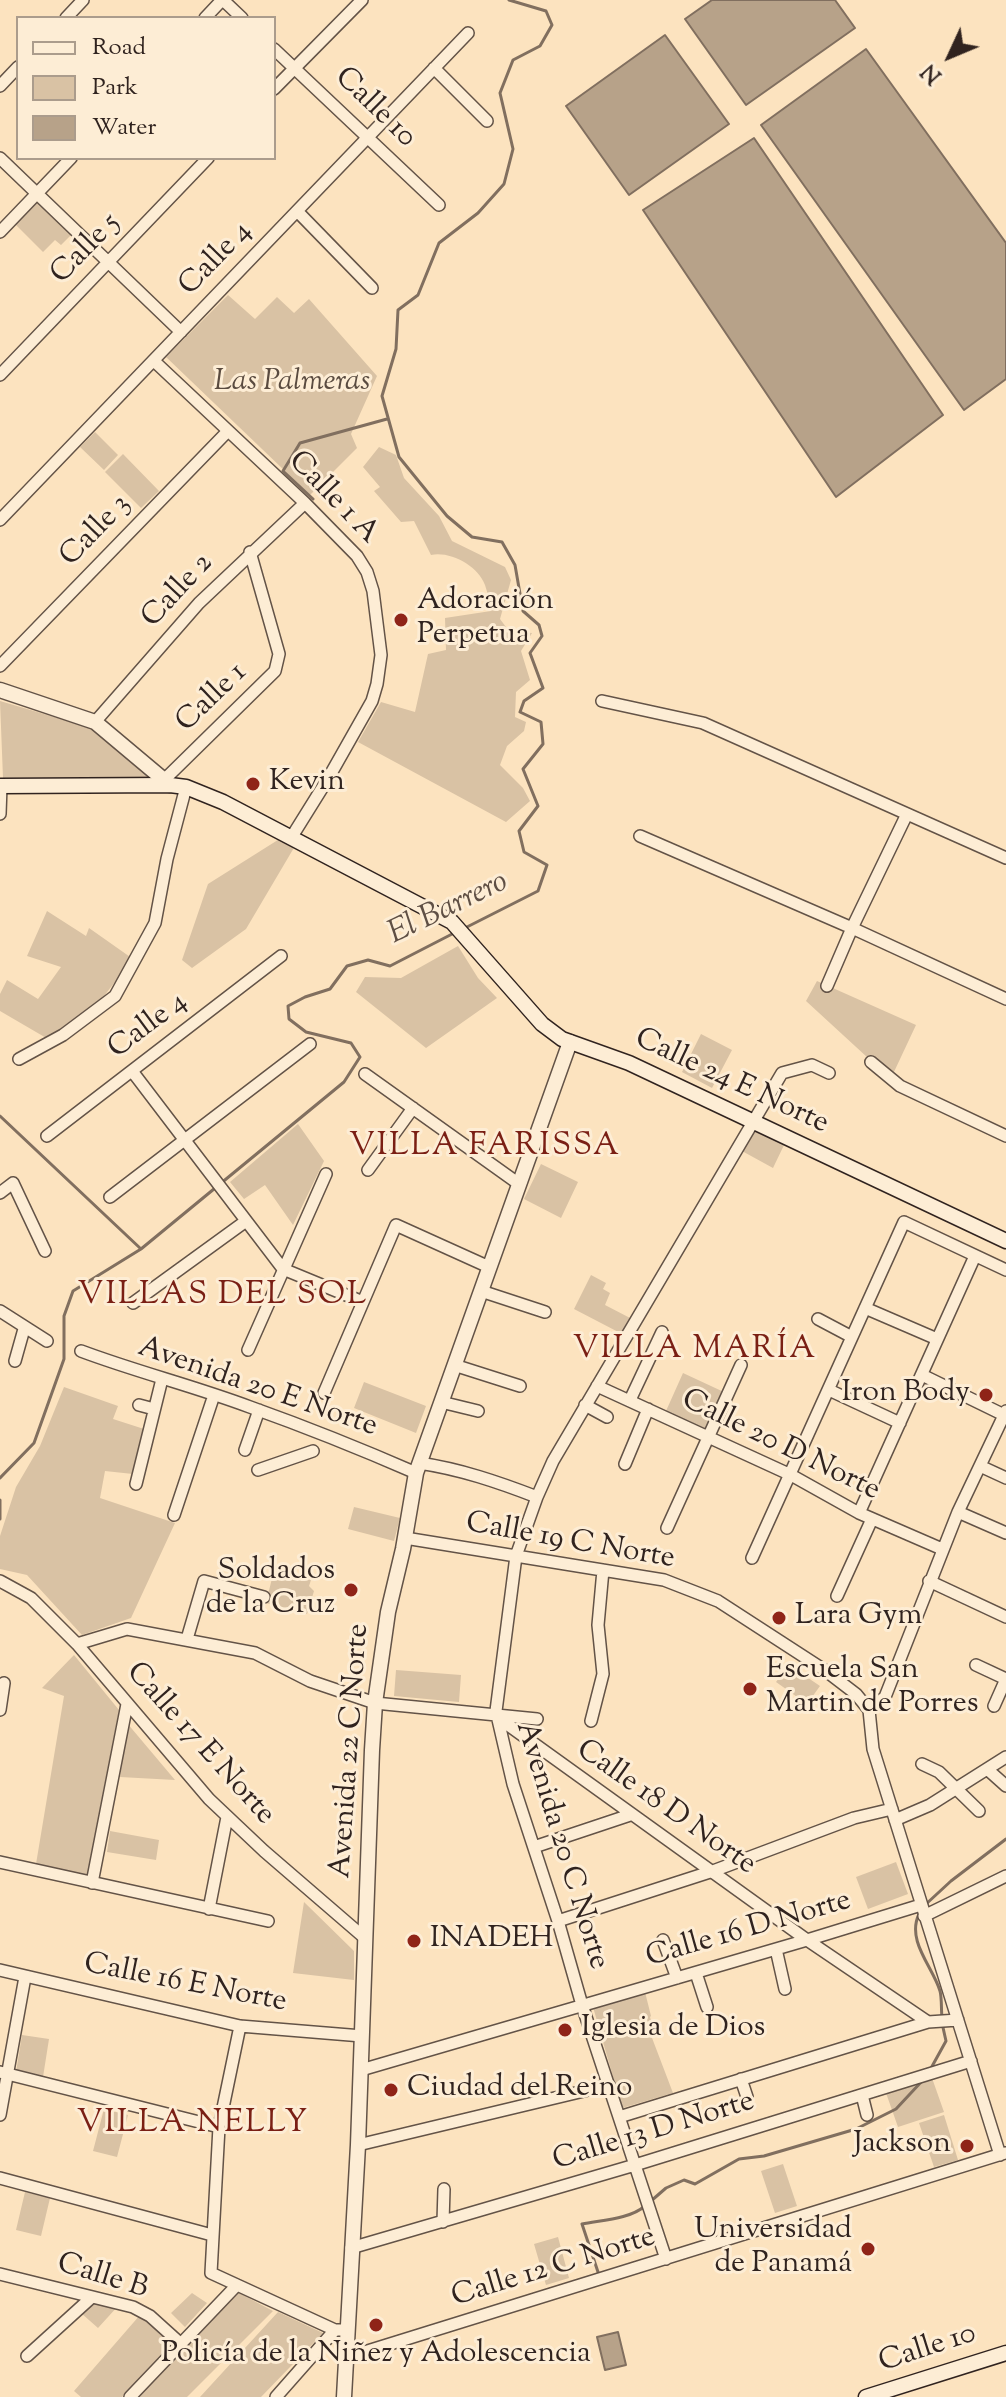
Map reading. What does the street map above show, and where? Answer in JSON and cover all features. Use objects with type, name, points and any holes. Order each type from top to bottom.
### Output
[{"type":"street","points":[[68,16],[83,0]]},
{"type":"street","points":[[207,16],[222,0],[240,16]]},
{"type":"street","points":[[276,87],[362,0]]},
{"type":"street","name":"Calle 4","points":[[0,520],[468,33]]},
{"type":"street","name":"Calle 10","points":[[276,51],[439,205]]},
{"type":"street","points":[[434,68],[487,121]]},
{"type":"street","points":[[0,86],[16,69]]},
{"type":"street","points":[[0,158],[181,332]]},
{"type":"street","points":[[0,232],[69,160]]},
{"type":"street","name":"Calle 5","points":[[0,375],[206,160]]},
{"type":"street","points":[[297,211],[372,288]]},
{"type":"street","name":"Calle 1 A","points":[[154,361],[305,503],[357,556],[367,572],[379,629],[381,670],[372,701],[291,838]]},
{"type":"street","name":"Calle 3","points":[[0,666],[228,431]]},
{"type":"street","name":"Calle 2","points":[[95,722],[199,603],[305,503]]},
{"type":"street","name":"Calle 1","points":[[167,783],[275,671],[279,654],[250,552]]},
{"type":"street","points":[[0,690],[95,722],[167,783]]},
{"type":"street","points":[[602,701],[703,723],[1006,858]]},
{"type":"street","points":[[0,814],[1,786],[167,783]]},
{"type":"street","name":"Calle 24 E Norte","points":[[167,783],[223,802],[460,930],[542,1024],[570,1042],[629,1063],[1006,1241]]},
{"type":"street","points":[[19,1059],[63,1035],[115,996],[155,923],[167,859],[186,787]]},
{"type":"street","points":[[827,986],[907,814]]},
{"type":"street","points":[[640,836],[1006,999]]},
{"type":"street","name":"Calle 4","points":[[47,1136],[281,956]]},
{"type":"street","name":"Avenida 22 C Norte","points":[[344,2397],[345,2358],[340,2330],[351,2248],[358,2145],[375,1703],[388,1612],[418,1468],[570,1042]]},
{"type":"street","points":[[110,1197],[310,1044]]},
{"type":"street","points":[[871,1062],[900,1086],[1006,1136]]},
{"type":"street","name":"Avenida 20 C Norte","points":[[666,2259],[582,2005],[513,1784],[496,1716],[516,1556],[553,1461],[782,1073],[812,1065],[829,1073]]},
{"type":"street","points":[[132,1071],[283,1269],[363,1302]]},
{"type":"street","points":[[365,1074],[519,1184]]},
{"type":"street","points":[[368,1170],[413,1108]]},
{"type":"street","points":[[248,1350],[326,1174]]},
{"type":"street","points":[[0,1193],[13,1183],[45,1251]]},
{"type":"street","points":[[133,1303],[246,1221]]},
{"type":"street","points":[[752,1558],[904,1222],[1006,1270]]},
{"type":"street","points":[[324,1393],[396,1225],[489,1267]]},
{"type":"street","points":[[859,1513],[975,1256]]},
{"type":"street","points":[[481,1291],[545,1312]]},
{"type":"street","points":[[865,1308],[937,1339]]},
{"type":"street","points":[[0,1311],[47,1341]]},
{"type":"street","points":[[818,1319],[852,1337]]},
{"type":"street","points":[[15,1361],[24,1329]]},
{"type":"street","points":[[630,1400],[662,1332]]},
{"type":"street","name":"Avenida 20 E Norte","points":[[81,1351],[259,1410],[318,1435],[418,1468],[449,1467],[492,1479],[537,1497]]},
{"type":"street","points":[[454,1365],[520,1386]]},
{"type":"street","points":[[667,1528],[741,1365]]},
{"type":"street","points":[[922,1375],[1005,1413],[942,1549],[885,1697],[869,1710],[873,1749],[1003,2154]]},
{"type":"street","points":[[136,1484],[162,1379]]},
{"type":"street","name":"Calle 20 D Norte","points":[[597,1386],[710,1436],[791,1475],[859,1513],[942,1549]]},
{"type":"street","points":[[829,1390],[900,1423]]},
{"type":"street","points":[[174,1515],[214,1395]]},
{"type":"street","points":[[441,1402],[478,1411]]},
{"type":"street","points":[[139,1405],[154,1409]]},
{"type":"street","points":[[585,1405],[607,1417]]},
{"type":"street","points":[[625,1464],[648,1409]]},
{"type":"street","points":[[245,1450],[259,1410]]},
{"type":"street","points":[[258,1470],[313,1451]]},
{"type":"street","points":[[980,1466],[1006,1478]]},
{"type":"street","points":[[958,1512],[1006,1533]]},
{"type":"street","points":[[837,1596],[872,1519]]},
{"type":"street","name":"Calle 19 C Norte","points":[[405,1538],[664,1580],[718,1601],[826,1671],[856,1694],[869,1710]]},
{"type":"street","points":[[591,1721],[603,1674],[598,1625],[603,1570]]},
{"type":"street","name":"Calle 17 E Norte","points":[[0,1581],[31,1598],[77,1644],[193,1782],[227,1817],[366,1939]]},
{"type":"street","points":[[187,1639],[204,1581],[264,1597]]},
{"type":"street","points":[[929,1581],[1006,1617]]},
{"type":"street","points":[[77,1644],[127,1629],[255,1653],[310,1681],[375,1703],[537,1719]]},
{"type":"street","points":[[976,1665],[1006,1679],[994,1706]]},
{"type":"street","points":[[0,1710],[4,1683]]},
{"type":"street","points":[[92,1883],[127,1704]]},
{"type":"street","name":"Calle 18 D Norte","points":[[496,1716],[630,1815],[928,2022]]},
{"type":"street","points":[[558,1921],[713,1871],[811,1833],[930,1805],[1006,1757]]},
{"type":"street","points":[[922,1764],[939,1772],[979,1811]]},
{"type":"street","points":[[987,1769],[1006,1786]]},
{"type":"street","points":[[534,1847],[630,1815]]},
{"type":"street","points":[[209,1909],[227,1817]]},
{"type":"street","points":[[0,1862],[268,1921]]},
{"type":"street","name":"Calle 16 D Norte","points":[[361,2070],[807,1940],[923,1911],[1006,1876]]},
{"type":"street","points":[[663,1940],[677,1978]]},
{"type":"street","points":[[776,1949],[785,1989]]},
{"type":"street","name":"Calle 16 E Norte","points":[[0,1970],[240,2026],[362,2036]]},
{"type":"street","points":[[696,1973],[707,2007]]},
{"type":"street","points":[[0,2115],[4,2073],[25,1977]]},
{"type":"street","points":[[619,2117],[928,2022],[958,2020]]},
{"type":"street","points":[[240,2026],[219,2127],[211,2273],[340,2330],[276,2397]]},
{"type":"street","name":"Calle 13 D Norte","points":[[351,2248],[635,2165],[971,2061]]},
{"type":"street","points":[[4,2073],[219,2127]]},
{"type":"street","points":[[741,2079],[747,2097]]},
{"type":"street","points":[[358,2145],[609,2085]]},
{"type":"street","points":[[862,2095],[867,2115]]},
{"type":"street","name":"Calle 12 C Norte","points":[[345,2358],[1003,2154]]},
{"type":"street","points":[[0,2178],[212,2235]]},
{"type":"street","points":[[443,2222],[444,2189]]},
{"type":"street","name":"Calle B","points":[[0,2274],[133,2307],[150,2316],[181,2344]]},
{"type":"street","points":[[130,2397],[237,2285]]},
{"type":"street","points":[[27,2356],[92,2297]]},
{"type":"street","name":"Calle 10","points":[[866,2397],[1006,2353]]},
{"type":"green space","points":[[36,199],[71,235],[61,245],[55,240],[43,252],[13,222]]},
{"type":"green space","name":"Las Palmeras","points":[[228,295],[255,319],[277,297],[294,313],[309,299],[377,376],[351,434],[357,448],[310,495],[166,357]]},
{"type":"green space","points":[[95,432],[118,455],[104,470],[80,447]]},
{"type":"green space","points":[[379,447],[396,455],[404,478],[439,516],[452,541],[505,567],[511,580],[500,619],[509,631],[532,633],[521,651],[530,680],[516,692],[515,717],[526,722],[524,731],[507,746],[500,765],[523,788],[530,801],[506,822],[358,742],[381,702],[415,712],[428,654],[446,650],[445,618],[491,611],[485,585],[476,572],[463,561],[447,555],[431,555],[414,521],[401,522],[374,491],[380,487],[363,467]]},
{"type":"green space","points":[[123,454],[159,491],[141,508],[105,472]]},
{"type":"green space","points":[[0,701],[95,729],[157,779],[3,778]]},
{"type":"green space","points":[[281,838],[295,846],[246,929],[192,968],[182,960],[208,884]]},
{"type":"green space","points":[[47,911],[86,936],[89,928],[133,959],[100,1001],[48,1039],[0,1011],[0,994],[7,980],[38,999],[61,967],[27,956]]},
{"type":"green space","points":[[458,946],[478,978],[497,998],[426,1048],[356,992],[365,977],[401,978]]},
{"type":"green space","points":[[817,981],[916,1025],[893,1074],[880,1069],[806,1001]]},
{"type":"green space","points":[[701,1034],[732,1050],[712,1088],[682,1072]]},
{"type":"green space","name":"VILLAS DEL SOL","points":[[298,1124],[324,1161],[293,1225],[265,1185],[244,1199],[230,1182]]},
{"type":"green space","points":[[756,1127],[785,1143],[773,1168],[742,1151]]},
{"type":"green space","points":[[541,1164],[578,1182],[561,1218],[524,1199]]},
{"type":"green space","points":[[591,1275],[606,1283],[603,1289],[610,1293],[605,1305],[632,1319],[624,1335],[574,1309]]},
{"type":"green space","points":[[683,1373],[726,1393],[709,1430],[666,1411]]},
{"type":"green space","points":[[364,1382],[426,1406],[416,1433],[354,1408]]},
{"type":"green space","points":[[64,1387],[118,1406],[113,1419],[144,1429],[133,1474],[105,1471],[100,1498],[175,1523],[131,1618],[82,1635],[27,1575],[0,1569],[0,1536],[16,1487],[40,1446]]},
{"type":"green space","points":[[354,1507],[400,1518],[394,1541],[348,1529]]},
{"type":"green space","points":[[274,1570],[312,1577],[309,1586],[314,1591],[307,1614],[266,1603]]},
{"type":"green space","points":[[74,1655],[119,1710],[87,1875],[36,1864],[64,1696],[42,1688]]},
{"type":"green space","points":[[789,1665],[820,1686],[807,1704],[776,1682]]},
{"type":"green space","points":[[396,1670],[461,1675],[459,1702],[394,1696]]},
{"type":"green space","points":[[127,1723],[175,1780],[120,1777]]},
{"type":"green space","points":[[110,1831],[159,1840],[156,1860],[107,1852]]},
{"type":"green space","points":[[896,1862],[908,1894],[868,1909],[856,1877]]},
{"type":"green space","points":[[304,1902],[354,1951],[354,1980],[293,1973]]},
{"type":"green space","points":[[645,1992],[653,2028],[649,2030],[673,2093],[622,2108],[593,2007]]},
{"type":"green space","points":[[22,2035],[49,2039],[43,2077],[16,2072]]},
{"type":"green space","points":[[932,2078],[944,2112],[898,2127],[886,2093]]},
{"type":"green space","points":[[104,2109],[128,2115],[117,2157],[93,2151]]},
{"type":"green space","points":[[944,2115],[958,2160],[934,2167],[919,2123]]},
{"type":"green space","points":[[783,2164],[797,2206],[775,2213],[761,2171]]},
{"type":"green space","points":[[25,2192],[50,2198],[41,2236],[16,2230]]},
{"type":"green space","points":[[558,2237],[569,2278],[546,2285],[534,2244]]},
{"type":"green space","points":[[192,2293],[207,2303],[185,2327],[171,2313]]},
{"type":"green space","points":[[239,2293],[273,2311],[187,2397],[137,2397]]},
{"type":"green space","points":[[95,2299],[118,2306],[98,2328],[81,2313]]},
{"type":"green space","points":[[278,2312],[323,2333],[261,2397],[200,2397]]},
{"type":"green space","points":[[140,2315],[149,2319],[174,2343],[122,2397],[81,2397],[74,2391]]},
{"type":"water","points":[[712,0],[835,0],[855,28],[746,105],[685,19]]},
{"type":"water","points":[[665,35],[729,124],[629,195],[566,106]]},
{"type":"water","points":[[866,49],[1006,243],[1006,379],[964,410],[761,125]]},
{"type":"water","points":[[754,138],[943,415],[836,497],[643,210]]},
{"type":"water","points":[[618,2332],[626,2365],[605,2370],[597,2337]]},
{"type":"waterway","name":"El Barrero","points":[[463,929],[538,891],[547,865],[524,852],[519,831],[538,806],[523,769],[543,744],[541,722],[520,712],[524,701],[543,688],[530,653],[542,636],[539,625],[523,611],[515,565],[502,542],[472,537],[447,516],[399,457],[382,396],[396,349],[398,310],[418,295],[439,243],[478,213],[504,184],[513,149],[500,93],[513,60],[540,46],[552,25],[546,11],[509,0]]},
{"type":"waterway","points":[[313,499],[283,471],[300,443],[387,419]]},
{"type":"waterway","name":"El Barrero","points":[[0,1478],[34,1443],[64,1359],[64,1316],[73,1291],[141,1249],[344,1082],[360,1057],[351,1043],[306,1032],[289,1019],[288,1006],[330,989],[347,966],[368,960],[390,966],[456,932]]},
{"type":"waterway","points":[[0,1116],[141,1249]]},
{"type":"waterway","name":"El Barrero","points":[[0,1500],[0,1519]]},
{"type":"waterway","points":[[925,1905],[1006,1839]]},
{"type":"waterway","points":[[919,1914],[916,1924],[918,1944],[940,1991],[942,2017]]},
{"type":"waterway","points":[[930,2070],[946,2041],[942,2023]]},
{"type":"waterway","points":[[651,2201],[666,2188],[684,2180],[695,2184],[739,2159],[764,2156],[856,2129],[896,2109],[923,2080]]},
{"type":"waterway","points":[[599,2275],[582,2224],[624,2216],[645,2206]]},
{"type":"place","name":"Adoración Perpetua","points":[[401,620]]},
{"type":"place","name":"Kevin","points":[[253,784]]},
{"type":"place","name":"Iron Body","points":[[986,1395]]},
{"type":"place","name":"Soldados de la Cruz","points":[[351,1590]]},
{"type":"place","name":"Lara Gym","points":[[779,1618]]},
{"type":"place","name":"Escuela San Martin de Porres","points":[[750,1689]]},
{"type":"place","name":"INADEH","points":[[414,1941]]},
{"type":"place","name":"Iglesia de Dios","points":[[565,2030]]},
{"type":"place","name":"Ciudad del Reino","points":[[391,2090]]},
{"type":"place","name":"Jackson","points":[[967,2146]]},
{"type":"place","name":"Universidad de Panamá","points":[[868,2249]]},
{"type":"place","name":"Policía de la Niñez y Adolescencia","points":[[376,2325]]},
{"type":"district","name":"VILLA FARISSA","points":[[485,1149]]},
{"type":"district","name":"VILLAS DEL SOL","points":[[223,1298]]},
{"type":"district","name":"VILLA MARÍA","points":[[695,1352]]},
{"type":"district","name":"VILLA NELLY","points":[[193,2126]]}]
